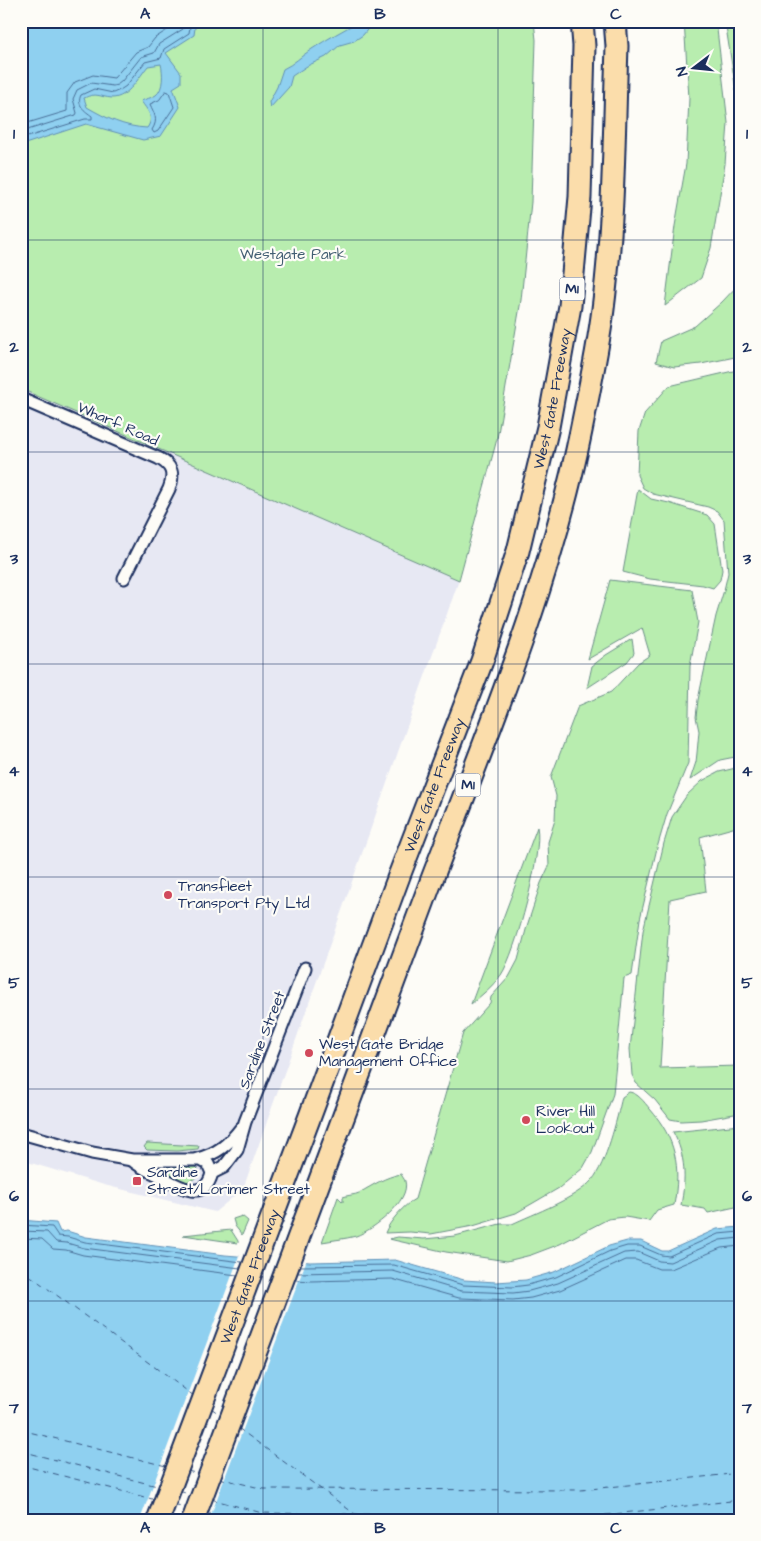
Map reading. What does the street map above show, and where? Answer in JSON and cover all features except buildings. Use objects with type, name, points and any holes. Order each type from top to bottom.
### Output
[{"type":"highway","name":"West Gate Freeway","points":[[158,1520],[395,885],[482,661],[518,551],[548,427],[570,306],[580,197],[584,46],[582,21]]},
{"type":"highway","name":"M1","points":[[193,1520],[341,1128],[429,888],[512,672],[550,560],[580,434],[603,310],[612,199],[617,46],[615,21]]},
{"type":"street","name":"Wharf Road","points":[[21,399],[158,458],[171,469],[172,480],[169,489],[124,578]]},
{"type":"street","name":"Sardine Street","points":[[132,1160],[142,1168],[176,1186],[189,1190],[202,1188],[209,1181],[212,1173],[224,1167],[235,1154],[245,1122],[305,968]]},
{"type":"street","name":"Sardine Street","points":[[197,1159],[223,1148],[231,1141],[245,1122]]},
{"type":"street","points":[[21,1133],[92,1153],[132,1160],[197,1159],[208,1164],[212,1173]]},
{"type":"shaded area","points":[[21,382],[459,580],[243,1189],[215,1212],[104,1185],[21,1160]]},
{"type":"green space","name":"Westgate Park","points":[[21,21],[534,21],[536,40],[531,202],[521,300],[497,439],[459,580],[21,389]]},
{"type":"green space","points":[[684,21],[716,21],[728,123],[725,164],[711,248],[701,278],[665,306],[675,226],[686,164],[689,98]]},
{"type":"green space","points":[[725,21],[740,21],[740,172],[738,169],[739,110]]},
{"type":"green space","points":[[740,283],[740,356],[674,367],[656,362],[661,341],[695,326]]},
{"type":"green space","points":[[740,371],[740,756],[720,760],[690,780],[697,753],[699,731],[696,717],[698,700],[716,616],[728,573],[724,520],[717,511],[708,507],[653,494],[643,488],[637,475],[639,431],[645,413],[669,386]]},
{"type":"green space","points":[[638,489],[651,499],[707,515],[715,524],[722,570],[720,580],[713,588],[703,585],[650,579],[623,572]]},
{"type":"green space","points":[[610,580],[692,590],[698,622],[690,666],[688,763],[667,814],[657,848],[640,919],[632,975],[624,978],[613,1094],[592,1152],[583,1168],[559,1188],[516,1213],[473,1226],[431,1234],[410,1232],[385,1233],[398,1214],[415,1199],[463,1033],[490,1003],[491,997],[509,977],[518,960],[541,883],[549,866],[548,842],[555,820],[556,796],[551,777],[578,706],[611,692],[638,663],[650,655],[642,628],[588,659]]},
{"type":"green space","points":[[632,639],[634,653],[627,662],[587,688],[592,666]]},
{"type":"green space","points":[[740,767],[740,826],[700,837],[706,891],[670,899],[660,1068],[740,1066],[740,1113],[701,1120],[681,1121],[670,1119],[655,1100],[636,1083],[632,1075],[630,1049],[643,931],[672,817],[687,795],[702,781],[719,772]]},
{"type":"green space","points":[[537,827],[538,839],[532,879],[514,946],[501,975],[491,987],[471,1004]]},
{"type":"green space","points":[[629,1092],[641,1098],[659,1120],[671,1142],[676,1165],[677,1178],[674,1205],[657,1210],[649,1221],[625,1217],[608,1219],[560,1244],[531,1255],[507,1261],[446,1252],[389,1239],[398,1237],[424,1239],[455,1236],[500,1224],[512,1224],[576,1193],[585,1187],[597,1173],[610,1141],[622,1097]]},
{"type":"green space","points":[[740,1125],[740,1206],[708,1213],[705,1209],[681,1205],[684,1168],[683,1159],[673,1132]]},
{"type":"green space","points":[[147,1143],[199,1146],[198,1149],[177,1151],[147,1150],[144,1147]]},
{"type":"green space","points":[[149,1165],[196,1167],[199,1173],[196,1178],[185,1183]]},
{"type":"green space","points":[[401,1174],[405,1181],[402,1197],[397,1206],[381,1221],[356,1236],[322,1242],[338,1197],[343,1202],[343,1197],[357,1194],[384,1179]]},
{"type":"green space","points":[[242,1216],[248,1221],[242,1235],[235,1226],[233,1219]]},
{"type":"green space","points":[[231,1230],[238,1243],[183,1235]]},
{"type":"water","points":[[21,21],[196,21],[194,35],[166,53],[181,73],[181,83],[173,88],[180,107],[161,136],[143,140],[86,124],[21,144]],"holes":[[[161,64],[162,80],[159,92],[141,101],[150,117],[147,128],[131,126],[116,121],[87,107],[84,98],[95,95],[112,98],[118,97],[133,86],[148,66]]]},
{"type":"water","points":[[360,21],[374,21],[363,35],[354,41],[340,45],[326,57],[292,76],[289,87],[270,108],[269,102],[277,87],[283,69],[323,42]]},
{"type":"water","points":[[21,1220],[56,1223],[60,1232],[67,1231],[86,1237],[225,1255],[310,1262],[395,1260],[464,1280],[496,1282],[526,1280],[554,1272],[609,1246],[627,1241],[641,1241],[662,1251],[668,1251],[717,1229],[740,1227],[740,1520],[21,1520]]},
{"type":"pier","points":[[240,1254],[307,1259],[209,1520],[140,1520]]},
{"type":"ferry route","points":[[21,1269],[194,1396]]},
{"type":"ferry route","points":[[211,1408],[222,1416]]},
{"type":"ferry route","points":[[238,1428],[363,1520]]},
{"type":"ferry route","points":[[21,1430],[166,1466]]},
{"type":"ferry route","points":[[21,1451],[161,1487]]},
{"type":"ferry route","points":[[21,1465],[156,1500]]},
{"type":"ferry route","points":[[187,1471],[200,1474]]},
{"type":"ferry route","points":[[219,1478],[264,1489],[581,1490],[740,1473]]},
{"type":"ferry route","points":[[179,1491],[192,1495]]},
{"type":"ferry route","points":[[211,1499],[262,1513],[587,1517],[740,1500]]},
{"type":"ferry route","points":[[174,1504],[187,1508]]},
{"type":"ferry route","points":[[205,1512],[234,1520]]},
{"type":"place","name":"Transfleet Transport Pty Ltd","points":[[168,895]]},
{"type":"place","name":"West Gate Bridge Management Office","points":[[309,1053]]},
{"type":"place","name":"River Hill Lookout","points":[[526,1120]]},
{"type":"place","name":"Sardine Street/Lorimer Street","points":[[137,1181]]}]
